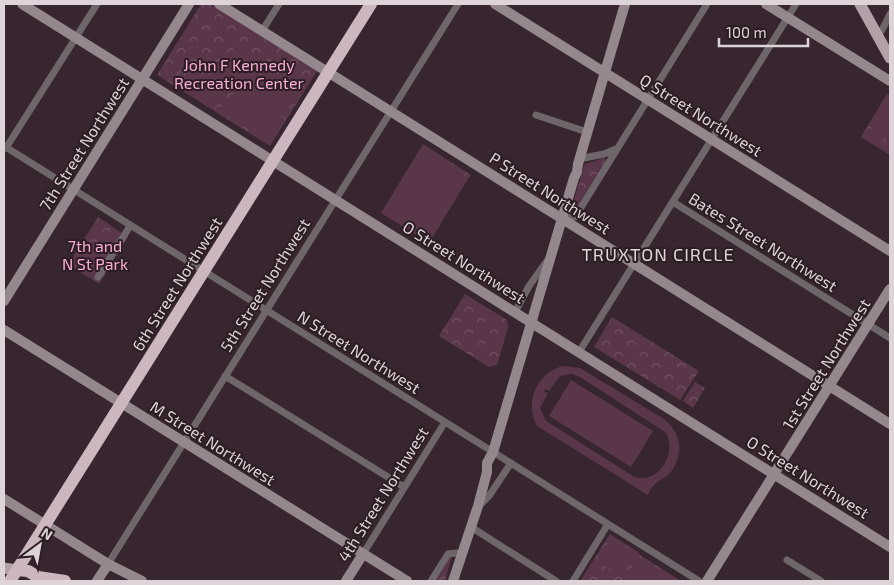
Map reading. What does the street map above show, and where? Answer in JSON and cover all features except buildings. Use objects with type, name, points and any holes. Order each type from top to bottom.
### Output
[{"type":"highway","name":"6th Street Northwest","points":[[14,579],[45,525],[371,4]]},
{"type":"highway","points":[[14,579],[38,577],[64,581]]},
{"type":"main road","points":[[860,4],[890,58]]},
{"type":"main road","points":[[4,568],[14,579]]},
{"type":"street","name":"O Street Northwest","points":[[22,4],[890,547]]},
{"type":"street","points":[[5,147],[97,4]]},
{"type":"street","name":"7th Street Northwest","points":[[4,300],[189,4]]},
{"type":"street","name":"P Street Northwest","points":[[219,4],[890,424]]},
{"type":"street","points":[[262,31],[279,4]]},
{"type":"street","name":"5th Street Northwest","points":[[97,581],[458,4]]},
{"type":"street","name":"Q Street Northwest","points":[[495,4],[890,251]]},
{"type":"street","points":[[453,580],[478,506],[487,472],[494,460],[493,452],[625,4]]},
{"type":"street","points":[[562,218],[575,217],[707,4]]},
{"type":"street","points":[[766,4],[890,81]]},
{"type":"street","points":[[579,352],[796,4]]},
{"type":"street","points":[[876,34],[882,30],[890,14]]},
{"type":"street","points":[[536,115],[587,132]]},
{"type":"street","name":"N Street Northwest","points":[[5,147],[699,581]]},
{"type":"street","points":[[578,161],[616,149]]},
{"type":"street","name":"Bates Street Northwest","points":[[673,202],[890,338]]},
{"type":"street","points":[[98,277],[130,226]]},
{"type":"street","points":[[514,312],[537,274],[551,256]]},
{"type":"street","name":"1st Street Northwest","points":[[707,581],[890,289]]},
{"type":"street","name":"M Street Northwest","points":[[4,330],[407,581]]},
{"type":"street","points":[[225,376],[404,487]]},
{"type":"street","name":"4th Street Northwest","points":[[346,581],[445,422]]},
{"type":"street","points":[[453,580],[452,575],[464,530],[478,506],[489,496],[511,463]]},
{"type":"street","points":[[4,499],[108,564],[142,581]]},
{"type":"street","points":[[573,581],[608,524]]},
{"type":"street","points":[[471,528],[556,581]]},
{"type":"street","points":[[431,581],[448,554],[457,553]]},
{"type":"street","points":[[787,560],[822,581]]},
{"type":"green space","name":"John F Kennedy Recreation Center","points":[[201,4],[210,4],[317,71],[270,146],[157,75]]},
{"type":"green space","points":[[234,48],[247,56],[231,81],[219,73]]},
{"type":"green space","points":[[205,74],[228,88],[216,107],[194,93]]},
{"type":"green space","points":[[261,82],[280,82],[299,91],[269,138],[265,140],[219,111],[242,88]]},
{"type":"green space","points":[[887,94],[890,95],[890,155],[861,137]]},
{"type":"green space","points":[[882,111],[890,116],[890,129],[880,144],[867,136]]},
{"type":"green space","points":[[423,144],[471,175],[468,179],[420,149]]},
{"type":"green space","points":[[420,149],[468,179],[429,243],[381,213]]},
{"type":"green space","points":[[604,158],[606,160],[573,213],[570,212],[585,164]]},
{"type":"green space","name":"7th and N St Park","points":[[98,217],[128,237],[99,284],[68,264]]},
{"type":"green space","points":[[465,294],[507,320],[508,327],[497,365],[489,367],[439,336]]},
{"type":"green space","points":[[612,317],[699,371],[680,400],[594,347]]},
{"type":"green space","points":[[563,366],[580,368],[664,419],[670,425],[678,437],[678,459],[670,473],[654,485],[648,495],[537,426],[533,417],[532,407],[535,390],[546,375]],"holes":[[[572,374],[580,377],[665,432],[669,440],[668,457],[658,472],[642,478],[633,476],[546,421],[540,408],[548,393],[544,392],[548,385],[546,389],[549,391],[560,376]]]},
{"type":"green space","points":[[571,380],[653,431],[631,467],[549,416]]},
{"type":"green space","points":[[695,382],[705,388],[693,408],[683,401]]},
{"type":"green space","points":[[610,534],[640,555],[681,581],[580,581]]},
{"type":"green space","points":[[610,540],[633,554],[620,575],[597,561]]},
{"type":"green space","points":[[450,555],[452,556],[445,581],[434,581]]},
{"type":"green space","points":[[639,557],[678,581],[635,581],[632,567]]},
{"type":"district","name":"TRUXTON CIRCLE","points":[[658,255]]}]
